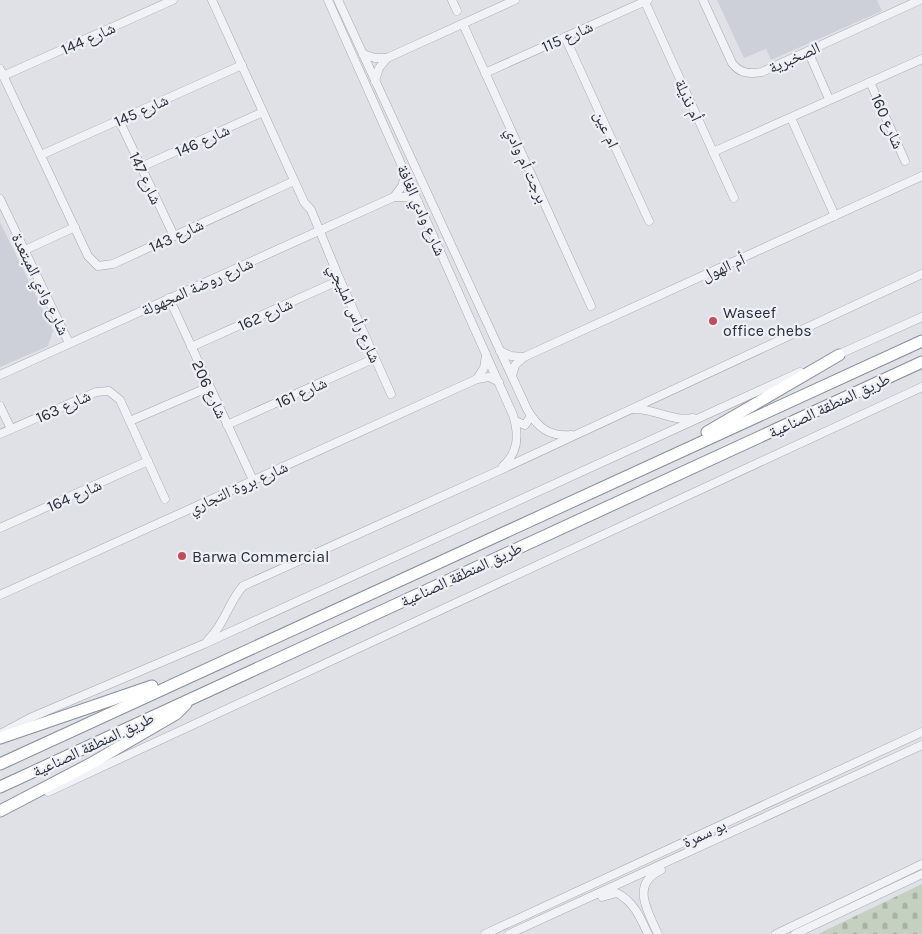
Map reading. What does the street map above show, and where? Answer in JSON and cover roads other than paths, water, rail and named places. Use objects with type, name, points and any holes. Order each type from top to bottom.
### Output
[{"type":"highway","name":"طريق المنطقة الصناعية","points":[[0,764],[196,672],[922,341]]},
{"type":"highway","points":[[674,454],[724,421],[839,355]]},
{"type":"highway","name":"طريق المنطقة الصناعية","points":[[0,787],[922,362]]},
{"type":"highway","points":[[0,738],[196,672]]},
{"type":"highway","points":[[0,812],[90,764],[176,714],[190,699]]},
{"type":"street","name":"شارع 144","points":[[2,73],[173,0]]},
{"type":"street","points":[[212,0],[294,181],[304,202],[311,210],[319,231]]},
{"type":"street","name":"شارع وادي الغافة","points":[[328,0],[515,421],[517,442],[514,454],[496,472]]},
{"type":"street","name":"شارع وادي الغافة","points":[[338,0],[531,416],[537,424],[550,433],[575,434]]},
{"type":"street","points":[[452,0],[457,11]]},
{"type":"street","points":[[363,54],[375,58],[387,58],[515,0]]},
{"type":"street","name":"الصخبرية","points":[[703,0],[732,63],[740,71],[762,72],[920,0]]},
{"type":"street","name":"شارع 115","points":[[485,72],[646,1]]},
{"type":"street","name":"أم نذيلة","points":[[646,1],[734,198]]},
{"type":"street","name":"برجت أم وادي","points":[[463,24],[591,306]]},
{"type":"street","name":"ام عين","points":[[565,37],[649,221]]},
{"type":"street","points":[[808,51],[830,100]]},
{"type":"street","points":[[375,81],[379,68],[387,58]]},
{"type":"street","points":[[713,152],[922,59]]},
{"type":"street","name":"شارع 145","points":[[41,155],[242,65]]},
{"type":"street","name":"شارع 143","points":[[2,73],[88,256],[98,266],[114,264],[294,181]]},
{"type":"street","name":"شارع 160","points":[[870,82],[905,161]]},
{"type":"street","name":"شارع 146","points":[[140,167],[263,112]]},
{"type":"street","points":[[791,118],[835,216]]},
{"type":"street","name":"شارع 147","points":[[119,120],[174,236]]},
{"type":"street","points":[[394,197],[402,186],[406,174]]},
{"type":"street","name":"أم الهول","points":[[524,357],[922,176]]},
{"type":"street","points":[[394,197],[407,197],[419,202]]},
{"type":"street","name":"شارع روضة المجهولة","points":[[0,375],[394,197]]},
{"type":"street","name":"شارع وادي المبتعدة","points":[[0,199],[69,343]]},
{"type":"street","points":[[25,250],[75,227]]},
{"type":"street","name":"شارع رأس امليجي","points":[[319,231],[391,394]]},
{"type":"street","points":[[204,644],[223,623],[234,597],[243,586],[496,472],[922,274]]},
{"type":"street","name":"شارع 162","points":[[191,347],[340,280]]},
{"type":"street","name":"شارع 206","points":[[169,298],[253,480]]},
{"type":"street","points":[[0,734],[30,718],[204,644],[922,317]]},
{"type":"street","points":[[500,351],[511,356],[524,357]]},
{"type":"street","points":[[477,379],[484,368],[486,355]]},
{"type":"street","points":[[512,376],[515,365],[524,357]]},
{"type":"street","name":"شارع 161","points":[[227,425],[375,358]]},
{"type":"street","points":[[477,379],[488,377],[499,382]]},
{"type":"street","name":"شارع بروة التجاري","points":[[0,595],[477,379]]},
{"type":"street","points":[[130,422],[209,387]]},
{"type":"street","name":"طريق المنطقة الصناعية","points":[[0,812],[922,387]]},
{"type":"street","name":"شارع 163","points":[[0,434],[103,390],[115,395],[130,422],[165,499]]},
{"type":"street","points":[[0,406],[11,429]]},
{"type":"street","points":[[629,409],[650,410],[675,419],[704,415]]},
{"type":"street","points":[[515,421],[525,425],[531,416]]},
{"type":"street","name":"شارع 164","points":[[0,528],[148,461]]},
{"type":"street","name":"بو سمرة","points":[[485,934],[922,732]]},
{"type":"street","name":"بو سمرة","points":[[509,934],[922,745]]},
{"type":"street","points":[[658,934],[643,901],[645,883],[655,872],[709,848],[722,838]]},
{"type":"street","points":[[776,934],[922,864]]},
{"type":"street","points":[[795,934],[922,874]]},
{"type":"street","points":[[577,903],[588,903],[617,893],[626,898],[636,909],[648,934]]},
{"type":"place","name":"Waseef office chebs","points":[[713,321]]},
{"type":"place","name":"Barwa Commercial","points":[[182,556]]}]
